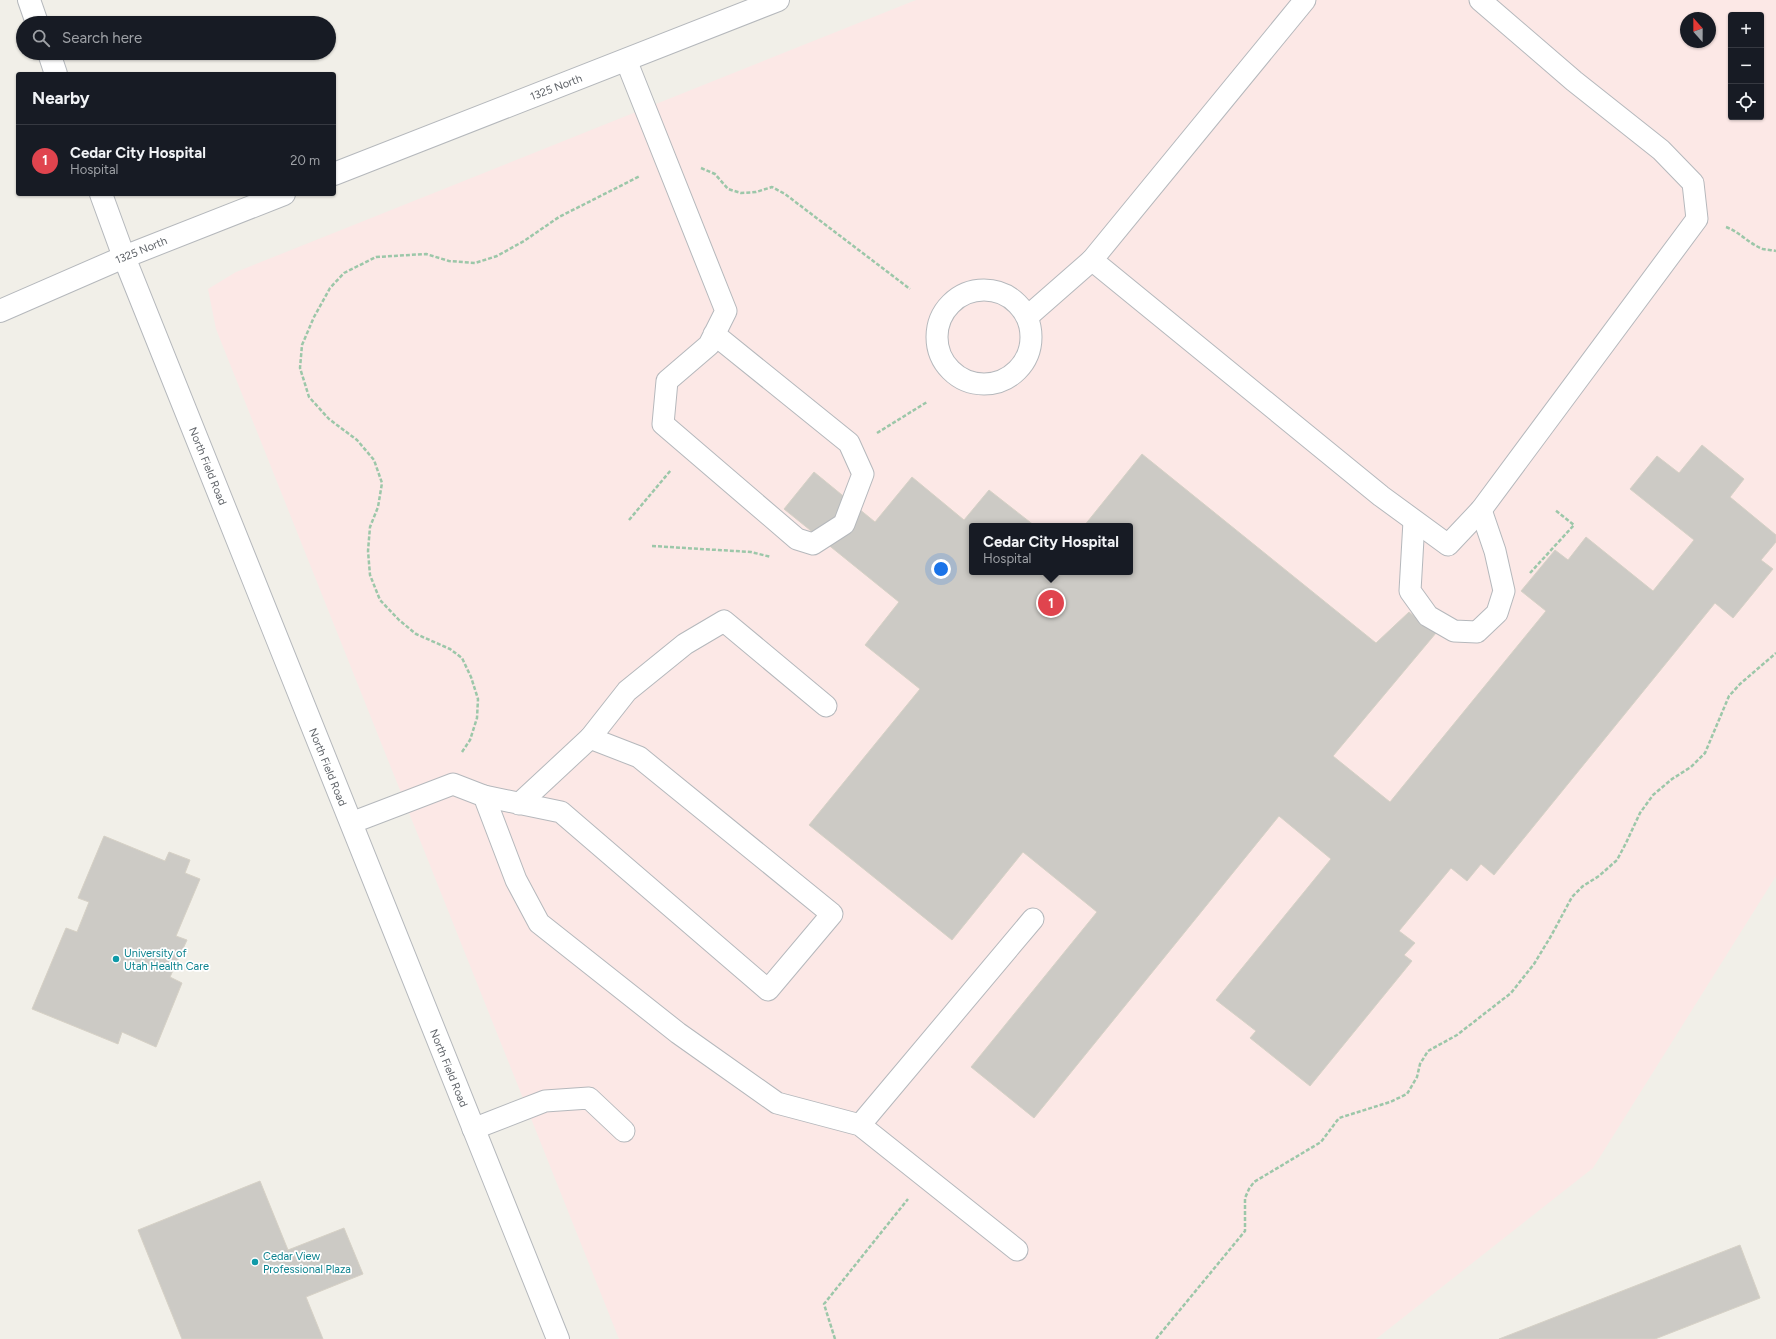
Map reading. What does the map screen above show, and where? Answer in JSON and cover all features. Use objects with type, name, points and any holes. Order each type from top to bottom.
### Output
[{"type":"street","points":[[29,0],[35,16]]},
{"type":"street","name":"1325 North","points":[[336,173],[778,0]]},
{"type":"street","points":[[51,60],[55,72]]},
{"type":"street","name":"North Field Road","points":[[102,196],[124,257],[558,1339]]},
{"type":"street","name":"1325 North","points":[[0,311],[124,257],[279,196]]},
{"type":"lane","points":[[1027,316],[1092,260],[1305,0]]},
{"type":"lane","points":[[1092,260],[1381,496],[1448,545],[1481,510],[1697,219],[1693,183],[1661,150],[1580,85],[1480,0]]},
{"type":"lane","points":[[626,60],[726,311],[714,334],[709,345],[667,381],[664,424],[797,539],[813,544],[844,524],[863,474],[852,449],[849,443],[714,334]]},
{"type":"lane","points":[[992,290],[1006,295],[1018,304],[1027,316],[1031,332],[1030,348],[1028,353],[1023,363],[1012,375],[998,383],[981,385],[965,381],[951,372],[942,359],[937,345],[937,330],[942,316],[951,304],[962,295],[977,291],[992,290]]},
{"type":"lane","points":[[1414,521],[1410,591],[1428,616],[1454,631],[1477,632],[1497,613],[1504,591],[1495,551],[1481,510]]},
{"type":"lane","points":[[519,804],[590,738],[627,691],[685,644],[724,621],[826,706]]},
{"type":"lane","points":[[351,822],[453,784],[484,796],[561,812],[768,990],[832,914],[638,757],[590,738]]},
{"type":"lane","points":[[484,796],[516,880],[539,923],[678,1033],[777,1103],[860,1125],[1017,1250]]},
{"type":"lane","points":[[860,1125],[1033,920]]},
{"type":"lane","points":[[473,1129],[545,1101],[589,1098],[624,1131]]},
{"type":"path","points":[[462,752],[470,740],[477,718],[478,699],[471,677],[462,658],[450,649],[416,634],[398,620],[380,600],[370,575],[368,551],[370,527],[378,507],[382,483],[374,460],[357,440],[329,418],[309,397],[300,368],[302,345],[314,317],[330,288],[344,273],[376,257],[426,254],[449,261],[474,263],[497,256],[558,217],[638,176],[669,167],[699,166],[715,174],[728,189],[741,193],[756,192],[772,187],[785,194],[910,289]]},
{"type":"path","points":[[1726,227],[1734,230],[1751,243],[1763,249],[1776,251]]},
{"type":"path","points":[[852,449],[927,402]]},
{"type":"path","points":[[629,520],[672,469]]},
{"type":"path","points":[[1528,575],[1574,525],[1556,510]]},
{"type":"path","points":[[652,546],[714,549]]},
{"type":"path","points":[[1156,1339],[1245,1231],[1245,1198],[1248,1189],[1254,1182],[1321,1142],[1339,1118],[1390,1102],[1407,1094],[1417,1077],[1420,1064],[1428,1051],[1457,1035],[1511,993],[1534,964],[1572,897],[1583,886],[1599,876],[1617,860],[1640,813],[1653,795],[1672,779],[1691,768],[1704,753],[1729,696],[1740,684],[1776,653]]},
{"type":"path","points":[[835,1339],[824,1304],[926,1178]]},
{"type":"shaded area","points":[[916,0],[1776,0],[1776,876],[1593,1168],[1376,1339],[619,1339],[216,329],[208,289],[236,272]]},
{"type":"building","points":[[1702,445],[1744,479],[1730,497],[1776,535],[1776,542],[1761,560],[1773,569],[1733,618],[1715,603],[1494,875],[1481,864],[1467,881],[1451,868],[1399,931],[1415,943],[1404,955],[1412,961],[1310,1086],[1250,1038],[1256,1031],[1216,1000],[1331,859],[1279,816],[1034,1118],[971,1067],[1097,912],[1023,852],[952,940],[809,825],[920,689],[865,645],[899,602],[784,509],[814,472],[875,522],[912,477],[964,520],[989,490],[1031,523],[969,523],[969,575],[1133,575],[1133,523],[1086,523],[1142,454],[1376,643],[1409,612],[1436,633],[1333,756],[1390,802],[1546,611],[1521,591],[1555,550],[1568,560],[1586,537],[1653,591],[1694,540],[1630,489],[1657,456],[1679,473]]},
{"type":"building","name":"University of Utah Health Care","points":[[104,836],[165,861],[169,852],[190,860],[185,873],[200,879],[176,936],[187,940],[170,977],[182,983],[156,1047],[122,1032],[118,1044],[32,1009],[66,928],[77,932],[89,902],[78,898]]},
{"type":"building","name":"Cedar View Professional Plaza","points":[[260,1181],[288,1250],[344,1228],[363,1274],[306,1297],[323,1339],[182,1339],[138,1230]]},
{"type":"building","points":[[1740,1245],[1760,1298],[1655,1339],[1499,1339]]},
{"type":"place","name":"Cedar City Hospital","points":[[1051,603]]},
{"type":"place","name":"University of Utah Health Care","points":[[116,959]]},
{"type":"place","name":"Cedar View Professional Plaza","points":[[255,1262]]}]
